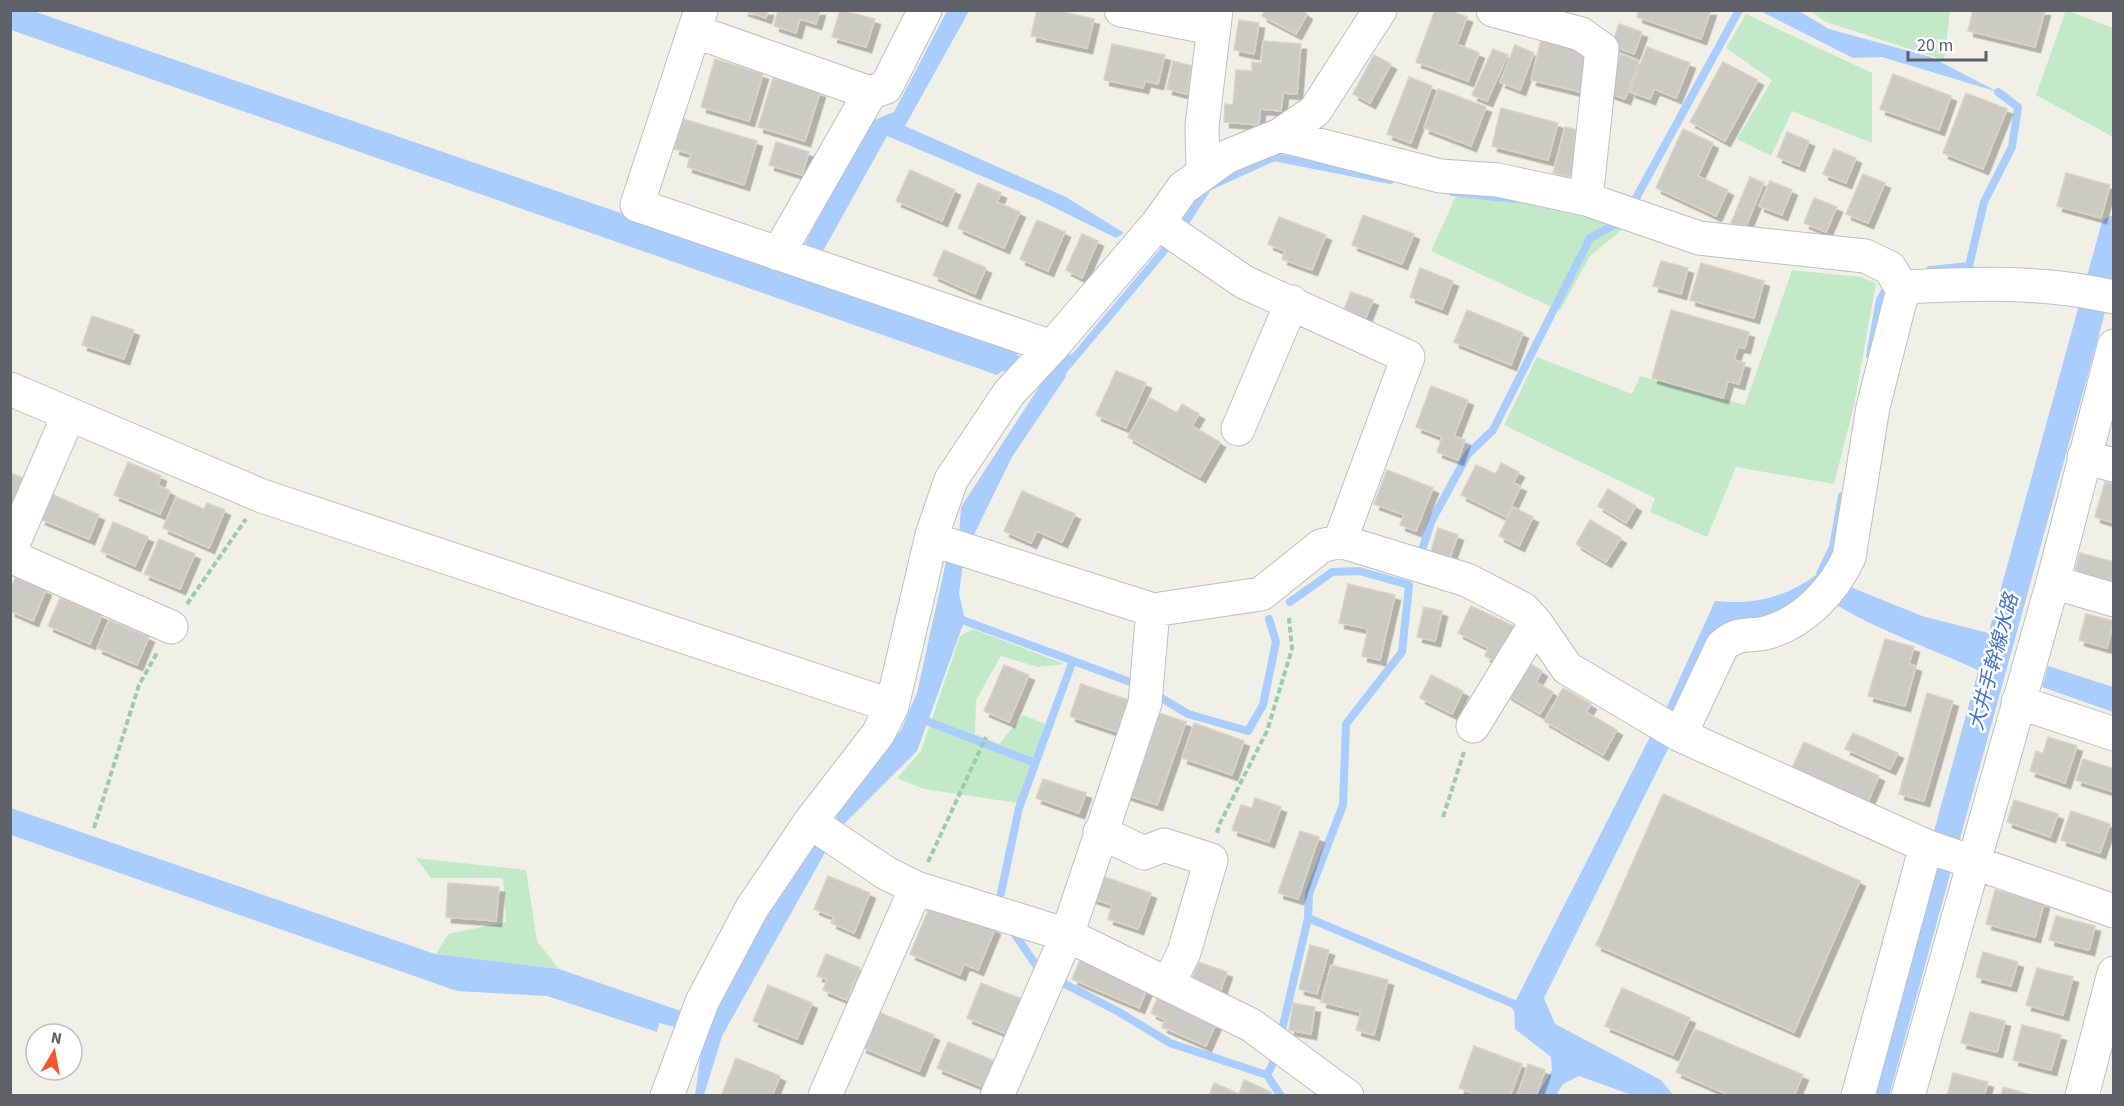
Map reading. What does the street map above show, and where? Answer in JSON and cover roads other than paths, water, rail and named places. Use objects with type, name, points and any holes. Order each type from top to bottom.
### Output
[{"type":"street","points":[[778,254],[870,93],[886,87],[925,10]]},
{"type":"street","points":[[1121,10],[1214,19],[1202,126],[1203,172]]},
{"type":"street","points":[[667,1095],[702,1002],[752,908],[810,822],[878,734],[892,706],[950,545],[951,480],[1009,393],[1052,347],[1158,223],[1183,188],[1226,157],[1280,135],[1315,111],[1380,10]]},
{"type":"street","points":[[1493,10],[1581,34],[1602,50],[1586,199]]},
{"type":"street","points":[[870,93],[698,21],[637,205],[1052,347]]},
{"type":"street","points":[[1280,135],[1440,176],[1498,180],[1586,199],[1699,238],[1865,256],[1890,268],[1898,282],[1906,287],[2001,282],[2100,294]]},
{"type":"street","points":[[1158,223],[1244,282],[1408,357],[1340,541]]},
{"type":"street","points":[[1680,735],[1722,646],[1734,636],[1769,632],[1807,614],[1842,573],[1849,557],[1873,407],[1900,301],[1906,287]]},
{"type":"street","points":[[1238,429],[1292,302]]},
{"type":"street","points":[[1858,1095],[1951,854],[2018,702],[2053,582],[2099,461],[2114,346]]},
{"type":"street","points":[[10,389],[262,496],[892,706]]},
{"type":"street","points":[[10,551],[69,414]]},
{"type":"street","points":[[950,545],[1153,610],[1261,594],[1321,546],[1340,541],[1467,580],[1523,609],[1536,623],[1567,668],[1680,735],[1951,854],[2114,911]]},
{"type":"street","points":[[10,556],[171,627]]},
{"type":"street","points":[[2053,582],[2114,600]]},
{"type":"street","points":[[997,1095],[1067,935],[1144,703],[1153,610]]},
{"type":"street","points":[[1473,726],[1536,623]]},
{"type":"street","points":[[2018,702],[2114,734]]},
{"type":"street","points":[[810,822],[886,873],[916,888],[1067,935],[1169,983],[1251,1025],[1347,1095]]},
{"type":"street","points":[[1100,832],[1144,853],[1164,845],[1211,860],[1184,952],[1169,983]]},
{"type":"street","points":[[1908,1095],[1951,854]]},
{"type":"street","points":[[825,1095],[916,888]]},
{"type":"street","points":[[2082,1095],[2114,973]]},
{"type":"water","points":[[11,11],[33,11],[1019,350],[1017,355],[1022,358],[1010,372],[1002,371],[997,375],[11,30]]},
{"type":"water","points":[[947,11],[969,11],[905,126],[1066,197],[1124,233],[1116,238],[1039,200],[887,136],[818,260],[801,251],[869,122],[894,112]]},
{"type":"water","points":[[1760,11],[1799,11],[1829,29],[1931,57],[1998,92],[1882,57],[1853,58]]},
{"type":"water","points":[[1071,353],[1065,378],[1012,457],[964,555],[959,594],[965,619],[917,751],[843,825],[836,820],[839,806],[901,730],[917,693],[947,557],[959,535],[961,507],[1052,367]]},
{"type":"water","points":[[1839,546],[1814,589],[1776,615],[1724,626],[1678,722],[1663,715],[1715,601],[1755,601],[1792,589],[1819,572]]},
{"type":"water","points":[[1848,586],[1922,616],[1992,634],[1982,672],[1886,630],[1830,601]]},
{"type":"water","points":[[2048,666],[2113,687],[2113,712],[2042,687]]},
{"type":"water","points":[[1651,735],[1669,747],[1544,998],[1555,1024],[1661,1080],[1673,1095],[1632,1095],[1579,1076],[1563,1084],[1556,1095],[1537,1095],[1552,1070],[1551,1057],[1515,1029],[1514,1004]]},
{"type":"water","points":[[11,808],[435,954],[559,969],[681,1011],[675,1027],[659,1023],[657,1032],[547,996],[457,991],[11,835]]},
{"type":"water","points":[[817,845],[826,851],[722,1036],[704,1095],[695,1096],[702,1044],[732,977],[804,851]]},
{"type":"waterway","points":[[1636,198],[1739,10]]},
{"type":"waterway","points":[[1930,270],[1969,266],[1984,202],[2012,147],[2018,107],[1998,92]]},
{"type":"waterway","points":[[1184,224],[1208,187],[1274,157],[1390,180]]},
{"type":"waterway","points":[[1452,192],[1514,199]]},
{"type":"waterway","points":[[1420,556],[1432,520],[1468,454],[1493,430],[1590,238],[1618,223]]},
{"type":"waterway","name":"大井手幹線水路","points":[[1875,1096],[2114,229]]},
{"type":"waterway","points":[[1063,371],[1168,246]]},
{"type":"waterway","points":[[1870,355],[1880,300],[1889,284]]},
{"type":"waterway","points":[[1820,574],[1833,547],[1842,496]]},
{"type":"waterway","points":[[1282,1030],[1308,918],[1309,894],[1343,805],[1346,724],[1402,652],[1409,585],[1359,571],[1332,572],[1290,602]]},
{"type":"waterway","points":[[957,618],[1133,683]]},
{"type":"waterway","points":[[1158,696],[1188,714],[1248,731],[1263,705],[1276,642],[1269,619]]},
{"type":"waterway","points":[[1001,893],[1019,808],[1072,663]]},
{"type":"waterway","points":[[919,718],[1035,763]]},
{"type":"waterway","points":[[1308,918],[1514,1004],[1519,1012]]},
{"type":"waterway","points":[[1014,933],[1038,968]]},
{"type":"waterway","points":[[1063,983],[1119,1012],[1170,1043],[1267,1075]]},
{"type":"waterway","points":[[1274,1061],[1267,1075],[1281,1096]]}]
